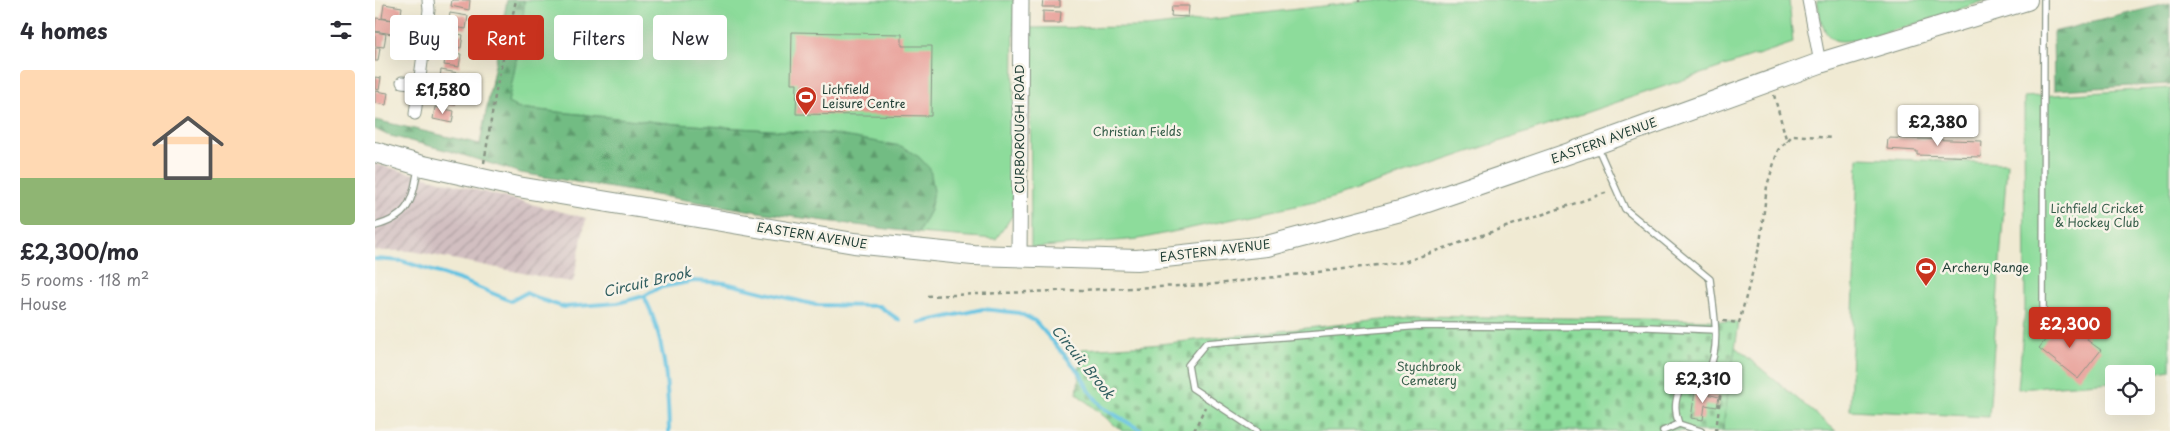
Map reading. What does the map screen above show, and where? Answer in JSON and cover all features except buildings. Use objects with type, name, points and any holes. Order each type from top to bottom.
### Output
[{"type":"highway","name":"EASTERN AVENUE","points":[[375,152],[419,165],[571,197],[854,243],[924,251],[1019,257],[1137,260],[1267,246],[1404,210],[1596,144],[1820,63],[2027,0]]},
{"type":"street","points":[[415,114],[429,10],[428,0]]},
{"type":"street","name":"CURBOROUGH ROAD","points":[[1019,257],[1021,0]]},
{"type":"street","points":[[1808,0],[1820,63]]},
{"type":"street","points":[[402,82],[419,84]]},
{"type":"lane","points":[[2043,318],[2044,0]]},
{"type":"lane","points":[[1596,144],[1625,208],[1710,278],[1715,330],[1714,361],[1707,372],[1684,377],[1677,394],[1675,412],[1679,424]]},
{"type":"lane","points":[[375,226],[391,221],[402,214],[408,207],[414,193],[419,165]]},
{"type":"lane","points":[[1257,431],[1192,388],[1188,365],[1206,343],[1421,326],[1648,327],[1715,330]]},
{"type":"lane","points":[[1663,431],[1679,424],[1701,431]]},
{"type":"path","points":[[479,178],[483,168],[496,90],[516,0]]},
{"type":"path","points":[[1771,81],[1787,142]]},
{"type":"path","points":[[1713,302],[1722,321],[1739,323],[1759,244],[1767,186],[1779,150],[1793,136],[1832,138]]},
{"type":"path","points":[[927,296],[1207,285],[1404,262],[1611,191]]},
{"type":"path","points":[[1716,431],[1721,390],[1722,360]]},
{"type":"path","points":[[1194,431],[1209,399]]},
{"type":"shaded area","points":[[375,164],[586,218],[573,283],[412,251],[375,251]]},
{"type":"green space","points":[[507,0],[524,0],[523,15],[504,15]]},
{"type":"green space","name":"Lichfield Leisure Centre","points":[[524,0],[1014,0],[1013,215],[996,239],[918,233],[930,210],[832,134],[677,124],[518,108],[507,103],[516,60],[544,60],[544,15],[523,15]]},
{"type":"green space","name":"Christian Fields","points":[[1373,0],[1789,0],[1793,43],[1329,199],[1139,239],[1031,248],[1030,28],[1147,27]]},
{"type":"green space","points":[[1817,0],[1987,0],[1884,33],[1846,41],[1835,40],[1824,29]]},
{"type":"green space","points":[[2170,3],[2170,84],[2054,90],[2053,32]]},
{"type":"green space","points":[[496,60],[516,60],[508,103],[518,108],[677,124],[832,134],[901,146],[919,157],[930,169],[934,191],[930,210],[918,233],[765,213],[521,173],[453,152],[387,135],[375,129],[375,120],[480,144]]},
{"type":"green space","name":"Lichfield Cricket & Hockey Club","points":[[2170,88],[2170,370],[2155,373],[2155,365],[2105,365],[2105,383],[2018,389],[2025,308],[2024,97]]},
{"type":"green space","name":"Archery Range","points":[[1858,158],[2007,163],[1989,417],[1850,410]]},
{"type":"green space","name":"Stychbrook Cemetery","points":[[1419,316],[1708,320],[1739,323],[1722,431],[1122,431],[1077,394],[1082,349],[1150,345]]},
{"type":"green space","points":[[1734,346],[1836,431],[1723,431]]},
{"type":"waterway","name":"Circuit Brook","points":[[375,259],[402,261],[463,281],[511,301],[526,293],[564,307],[618,303],[644,296],[658,288],[694,281],[725,283],[816,305],[879,306],[899,320]]},
{"type":"waterway","points":[[644,296],[657,328],[661,345],[668,397],[669,431]]},
{"type":"waterway","name":"Circuit Brook","points":[[919,323],[983,309],[1019,313],[1035,321],[1080,373],[1088,389],[1102,407],[1142,431]]},
{"type":"place","name":"Lichfield Leisure Centre","points":[[806,116]]},
{"type":"place","name":"Archery Range","points":[[1926,287]]}]
